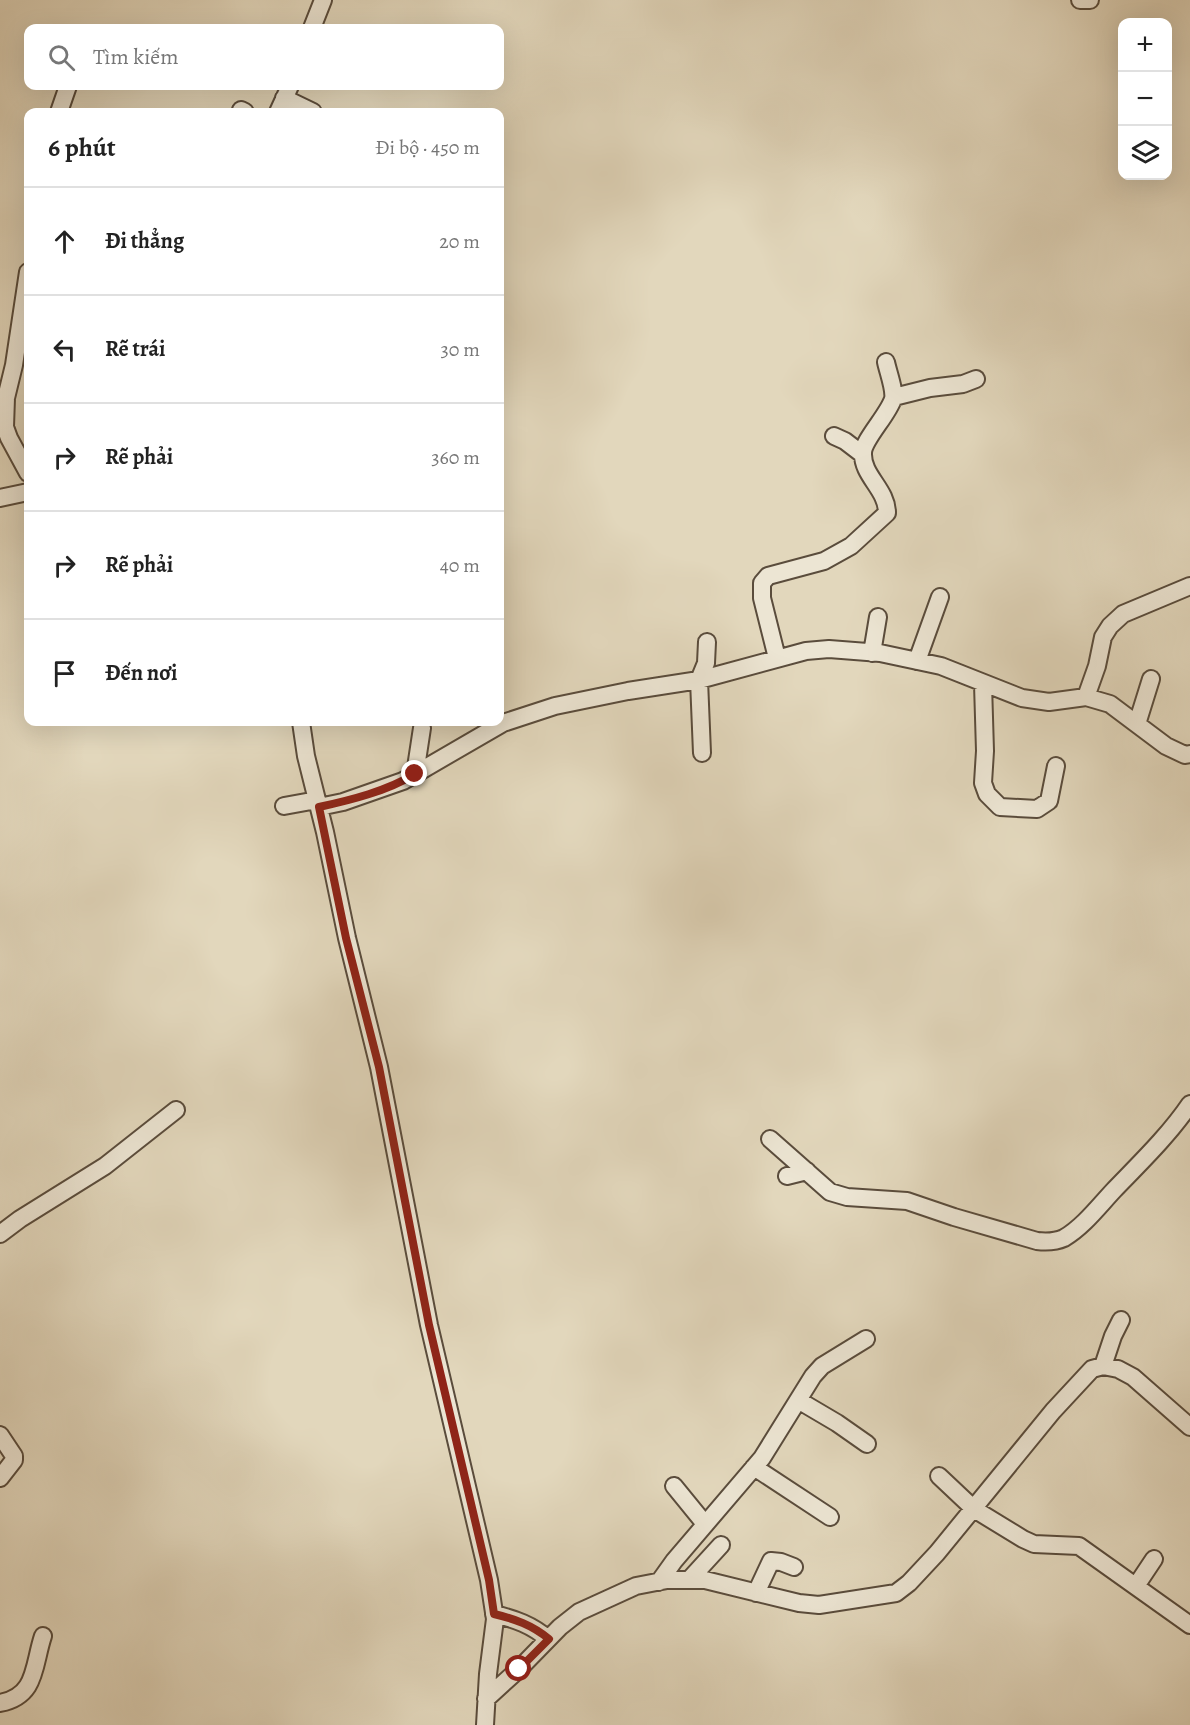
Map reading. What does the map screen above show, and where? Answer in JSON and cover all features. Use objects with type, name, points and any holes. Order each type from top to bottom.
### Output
[{"type":"street","points":[[314,24],[324,0]]},
{"type":"street","points":[[1080,0],[1090,0]]},
{"type":"street","points":[[60,108],[67,90]]},
{"type":"street","points":[[284,99],[305,108]]},
{"type":"street","points":[[24,290],[7,367],[5,427],[24,466]]},
{"type":"street","points":[[777,658],[762,598],[762,583],[768,576],[824,561],[850,546],[887,513],[887,502],[869,475],[862,454],[863,448],[884,417],[894,397],[886,362]]},
{"type":"street","points":[[894,397],[930,388],[963,384],[976,379]]},
{"type":"street","points":[[834,436],[862,454]]},
{"type":"street","points":[[0,498],[24,493]]},
{"type":"street","points":[[1086,697],[1097,666],[1103,637],[1110,626],[1122,614],[1190,586]]},
{"type":"street","points":[[917,661],[940,597]]},
{"type":"street","points":[[872,653],[878,617]]},
{"type":"street","points":[[702,753],[699,680],[706,663],[707,642]]},
{"type":"street","points":[[504,723],[555,706],[699,680],[806,651],[829,650],[872,653],[941,666],[1022,698],[1049,702],[1086,697],[1110,704],[1166,746],[1190,754]]},
{"type":"street","points":[[1137,724],[1151,679]]},
{"type":"street","points":[[983,684],[985,751],[983,783],[992,800],[1000,807],[1030,809],[1041,807],[1050,798],[1056,766]]},
{"type":"street","points":[[302,726],[306,756],[346,938],[379,1067],[429,1325],[489,1580],[494,1614],[485,1725]]},
{"type":"street","points":[[415,774],[422,728]]},
{"type":"street","points":[[284,806],[342,802],[403,781],[479,728]]},
{"type":"street","points":[[770,1139],[830,1192],[847,1197],[907,1201],[1037,1241],[1050,1242],[1062,1239],[1096,1209],[1147,1155],[1190,1104]]},
{"type":"street","points":[[0,1234],[105,1166],[176,1110]]},
{"type":"street","points":[[787,1176],[807,1171]]},
{"type":"street","points":[[1102,1366],[1121,1320]]},
{"type":"street","points":[[659,1581],[754,1467],[822,1366],[866,1339]]},
{"type":"street","points":[[486,1699],[579,1612],[636,1586],[659,1581],[705,1580],[799,1603],[819,1605],[896,1593],[909,1583],[974,1509],[1081,1378],[1092,1369],[1102,1366],[1118,1369],[1133,1377],[1190,1427]]},
{"type":"street","points":[[798,1400],[867,1444]]},
{"type":"street","points":[[0,1435],[14,1456],[14,1460],[0,1478]]},
{"type":"street","points":[[754,1467],[830,1516]]},
{"type":"street","points":[[939,1476],[974,1509],[1034,1544],[1079,1546],[1190,1625]]},
{"type":"street","points":[[674,1486],[705,1524]]},
{"type":"street","points":[[689,1580],[720,1545]]},
{"type":"street","points":[[1136,1586],[1154,1558]]},
{"type":"street","points":[[756,1593],[771,1561],[794,1567]]},
{"type":"street","points":[[494,1614],[536,1628],[549,1639]]},
{"type":"street","points":[[0,1703],[13,1701],[28,1688],[43,1636]]},
{"type":"route","points":[[415,774],[403,781],[342,802],[319,807],[346,938],[379,1067],[429,1325],[489,1580],[494,1614],[536,1628],[549,1639],[519,1669]]}]
